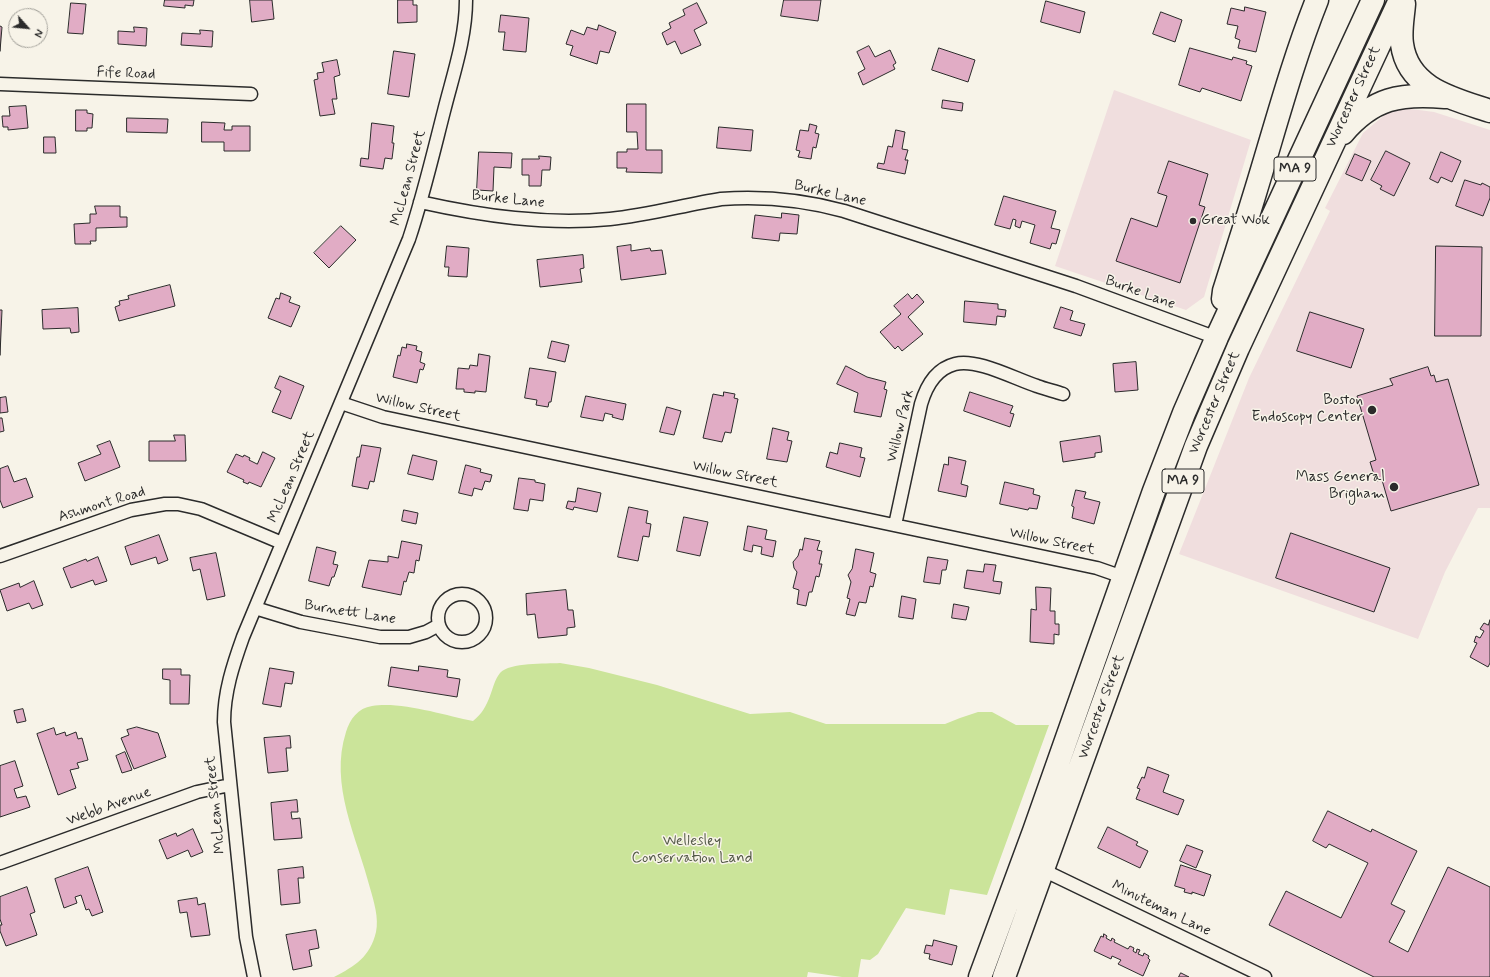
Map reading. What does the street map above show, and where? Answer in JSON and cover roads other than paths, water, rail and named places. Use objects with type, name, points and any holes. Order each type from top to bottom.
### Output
[{"type":"highway","points":[[1217,338],[1224,291],[1274,127],[1298,53],[1318,0]]},
{"type":"highway","name":"Worcester Street","points":[[980,977],[1034,831],[1123,577],[1184,413],[1217,338],[1374,0]]},
{"type":"highway","name":"Worcester Street","points":[[1004,977],[1196,446],[1228,370],[1400,0]]},
{"type":"highway","points":[[1405,0],[1401,37],[1402,45],[1407,62],[1420,81],[1428,87],[1448,97],[1490,111]]},
{"type":"highway","points":[[1328,153],[1353,122],[1373,107],[1389,100],[1419,95],[1448,97]]},
{"type":"street","name":"McLean Street","points":[[254,977],[246,937],[230,785],[224,722],[225,696],[235,660],[255,608],[404,254],[420,202],[459,51],[466,0]]},
{"type":"street","name":"Fife Road","points":[[0,84],[251,94]]},
{"type":"street","name":"Burke Lane","points":[[420,202],[493,217],[562,221],[622,218],[721,199],[769,198],[809,202],[844,211],[1076,286],[1217,338]]},
{"type":"street","name":"Willow Park","points":[[895,525],[921,404],[932,378],[954,364],[971,364],[1000,372],[1036,386],[1063,394]]},
{"type":"street","name":"Willow Street","points":[[341,404],[383,418],[1097,568],[1123,577]]},
{"type":"street","name":"Ashmont Road","points":[[0,556],[131,510],[165,504],[178,504],[201,509],[282,543]]},
{"type":"street","name":"Burnett Lane","points":[[255,608],[300,622],[380,636],[409,637],[439,626]]},
{"type":"street","name":"Webb Avenue","points":[[0,863],[197,792],[230,785]]},
{"type":"street","name":"Minuteman Lane","points":[[1043,870],[1265,977]]},
{"type":"place","name":"Great Wok","points":[[1193,221]]},
{"type":"place","name":"Boston Endoscopy Center","points":[[1372,410]]},
{"type":"place","name":"Mass General Brigham","points":[[1394,487]]},
{"type":"park label","name":"Wellesley Conservation Land","points":[[692,850]]}]
